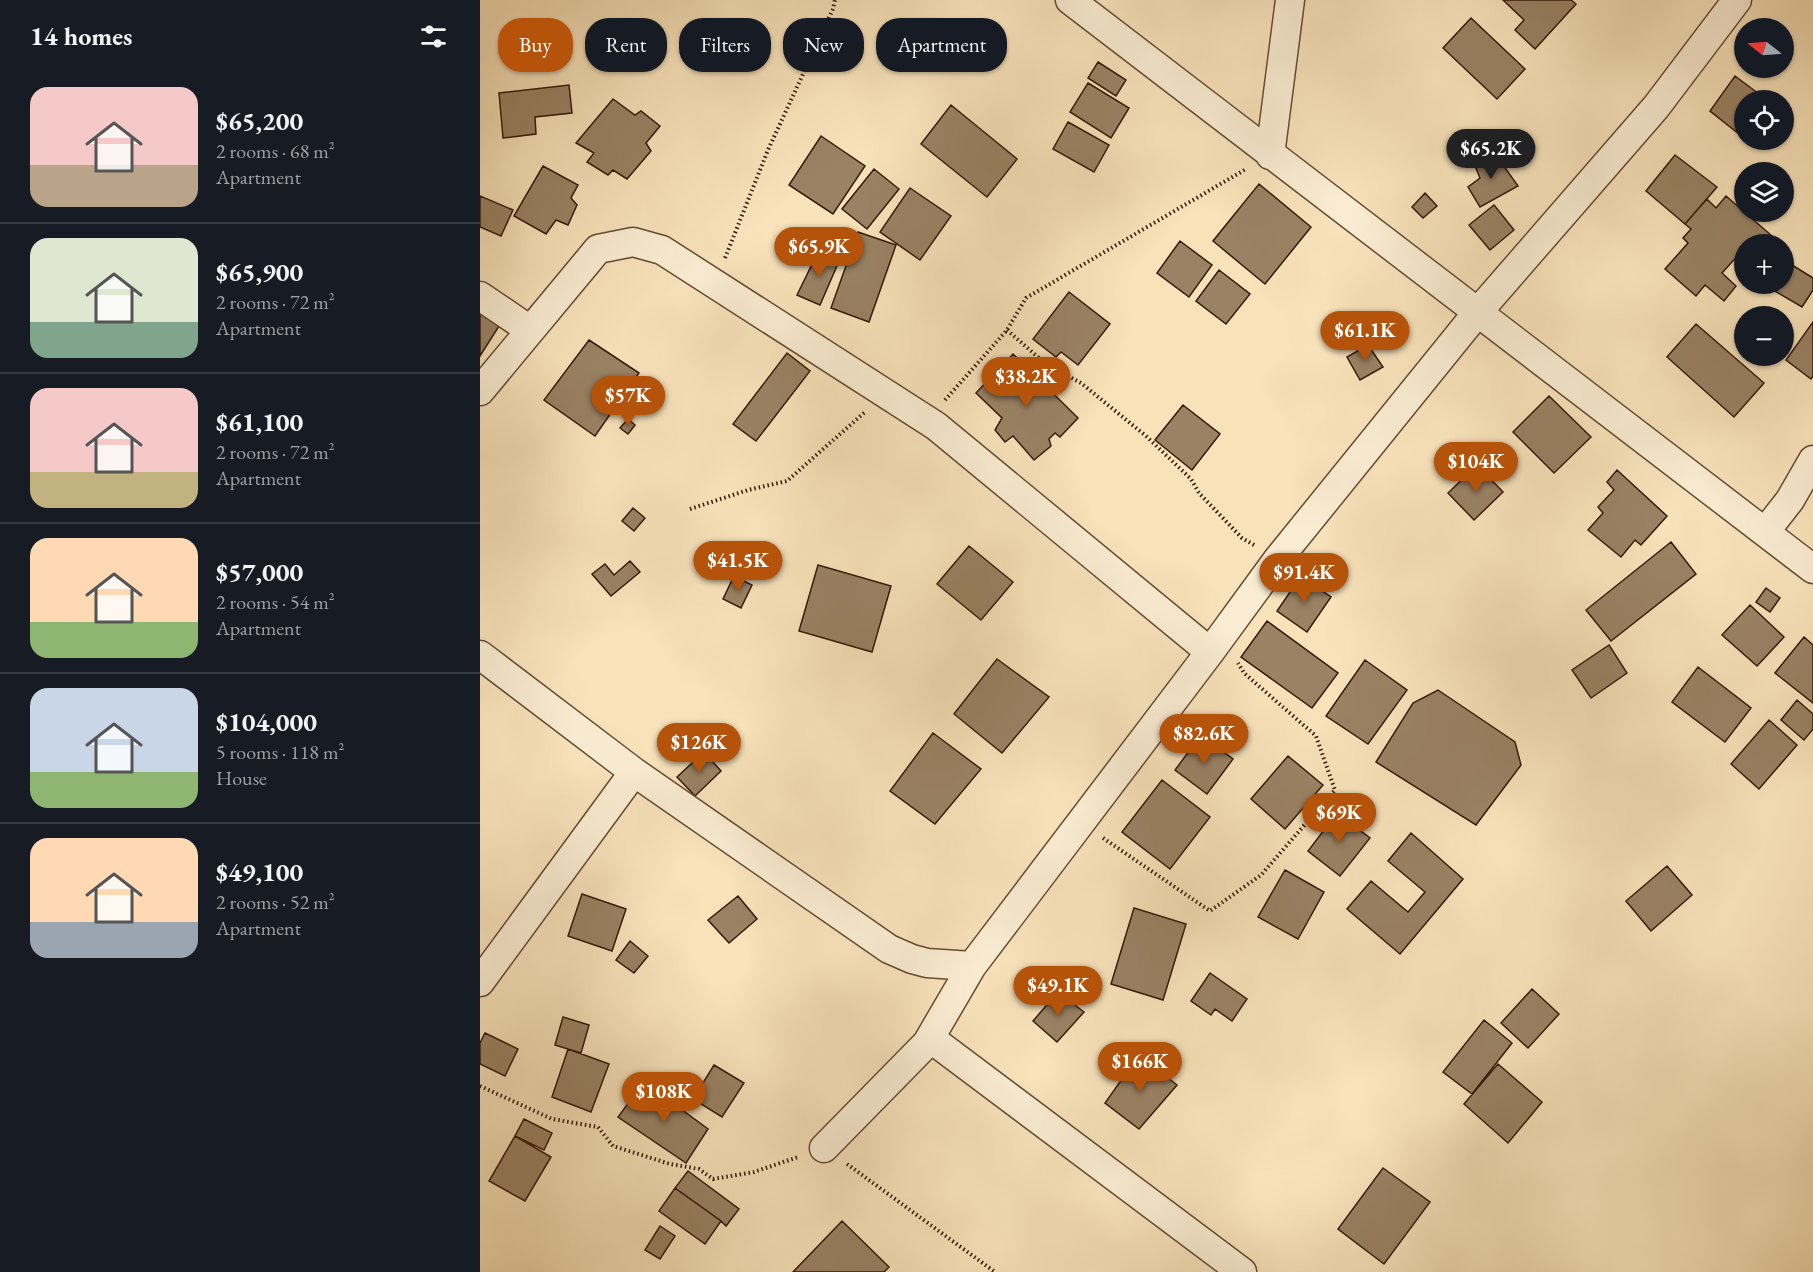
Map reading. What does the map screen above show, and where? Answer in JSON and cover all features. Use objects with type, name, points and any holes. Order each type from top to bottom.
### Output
[{"type":"street","points":[[1070,0],[1813,569]]},
{"type":"street","points":[[1270,155],[1290,0]]},
{"type":"street","points":[[824,1148],[906,1066],[930,1038],[972,966],[1278,559],[1477,313],[1656,107],[1737,0]]},
{"type":"street","points":[[480,391],[598,249],[633,242],[662,250],[927,421],[1215,644]]},
{"type":"street","points":[[480,296],[530,330]]},
{"type":"street","points":[[1765,532],[1790,500],[1813,460]]},
{"type":"street","points":[[480,655],[634,772],[889,949],[927,963],[972,966]]},
{"type":"street","points":[[480,982],[634,772]]},
{"type":"street","points":[[930,1038],[1242,1272]]},
{"type":"path","points":[[715,283],[768,150],[833,9],[835,0]]},
{"type":"path","points":[[927,421],[1007,330],[1026,298],[1270,155]]},
{"type":"path","points":[[1007,330],[1047,364],[1081,383],[1146,436],[1191,479],[1199,493],[1242,538],[1278,559]]},
{"type":"path","points":[[690,509],[748,490],[787,481],[886,394]]},
{"type":"path","points":[[1080,823],[1210,911],[1262,875],[1335,790],[1316,736],[1244,673],[1215,644]]},
{"type":"path","points":[[480,1086],[552,1119],[598,1127],[613,1146],[670,1164],[699,1169],[713,1179],[754,1172],[824,1148],[994,1272]]},
{"type":"building","points":[[1503,0],[1571,0],[1576,4],[1535,49],[1515,30],[1524,20]]},
{"type":"building","points":[[1471,18],[1525,69],[1497,99],[1443,48]]},
{"type":"building","points":[[1098,62],[1126,80],[1116,96],[1088,78]]},
{"type":"building","points":[[1734,77],[1754,90],[1734,90],[1734,130],[1710,111]]},
{"type":"building","points":[[1088,83],[1129,108],[1111,138],[1070,112]]},
{"type":"building","points":[[569,85],[572,113],[535,117],[536,134],[503,138],[499,93]]},
{"type":"building","points":[[613,99],[635,115],[641,111],[660,126],[646,143],[651,151],[627,179],[613,170],[608,175],[587,162],[594,153],[576,143]]},
{"type":"building","points":[[951,105],[1017,159],[987,197],[921,144]]},
{"type":"building","points":[[1068,122],[1109,145],[1094,172],[1053,149]]},
{"type":"building","points":[[821,136],[865,166],[833,214],[789,185]]},
{"type":"building","points":[[1493,151],[1518,186],[1480,207],[1468,187],[1480,178],[1475,166]]},
{"type":"building","points":[[1675,155],[1717,187],[1685,224],[1646,191]]},
{"type":"building","points":[[543,166],[578,185],[571,198],[577,205],[568,225],[556,220],[546,234],[514,216]]},
{"type":"building","points":[[874,169],[899,189],[867,229],[842,209]]},
{"type":"building","points":[[1259,184],[1311,227],[1265,284],[1213,241]]},
{"type":"building","points":[[910,188],[951,216],[920,260],[880,232]]},
{"type":"building","points":[[1425,193],[1437,206],[1423,218],[1412,207]]},
{"type":"building","points":[[480,196],[513,210],[501,236],[480,227]]},
{"type":"building","points":[[1726,196],[1734,203],[1734,222],[1756,222],[1770,234],[1734,234],[1734,260],[1722,273],[1734,284],[1734,288],[1724,301],[1705,285],[1696,296],[1665,269],[1688,243],[1683,238],[1691,229],[1685,224],[1707,199],[1716,208]]},
{"type":"building","points":[[1494,205],[1514,230],[1490,250],[1469,225]]},
{"type":"building","points":[[858,232],[896,245],[869,322],[831,308]]},
{"type":"building","points":[[1180,241],[1212,265],[1189,297],[1157,273]]},
{"type":"building","points":[[819,250],[840,259],[820,305],[797,295]]},
{"type":"building","points":[[1794,266],[1813,278],[1813,290],[1802,307],[1780,294],[1794,294]]},
{"type":"building","points":[[1219,270],[1250,294],[1226,324],[1196,301]]},
{"type":"building","points":[[1069,292],[1110,324],[1078,365],[1061,352],[1056,357],[1033,339]]},
{"type":"building","points":[[480,300],[506,315],[480,356]]},
{"type":"building","points":[[1813,322],[1813,376],[1811,379],[1794,366],[1794,349]]},
{"type":"building","points":[[1696,324],[1734,357],[1734,366],[1744,366],[1764,383],[1734,417],[1667,357]]},
{"type":"building","points":[[589,340],[639,373],[595,436],[544,400]]},
{"type":"building","points":[[1368,345],[1383,367],[1360,380],[1347,357]]},
{"type":"building","points":[[787,353],[810,371],[756,441],[733,424]]},
{"type":"building","points":[[1013,354],[1078,418],[1060,437],[1055,433],[1049,439],[1051,446],[1034,460],[1013,436],[1005,442],[995,430],[1002,418],[976,393]]},
{"type":"building","points":[[1549,396],[1591,437],[1554,473],[1513,432]]},
{"type":"building","points":[[1183,405],[1220,434],[1192,470],[1155,440]]},
{"type":"building","points":[[628,419],[635,425],[628,434],[620,428]]},
{"type":"building","points":[[1477,465],[1503,492],[1474,520],[1448,493]]},
{"type":"building","points":[[1617,470],[1667,516],[1641,545],[1635,540],[1621,557],[1588,530],[1603,513],[1598,507],[1614,490],[1607,482]]},
{"type":"building","points":[[633,508],[645,518],[634,531],[622,521]]},
{"type":"building","points":[[1671,542],[1696,574],[1611,641],[1586,610]]},
{"type":"building","points":[[969,546],[1013,582],[981,620],[937,584]]},
{"type":"building","points":[[630,561],[640,572],[611,596],[592,574],[605,564],[614,575]]},
{"type":"building","points":[[818,565],[891,586],[872,652],[799,631]]},
{"type":"building","points":[[734,576],[752,585],[741,608],[723,599]]},
{"type":"building","points":[[1301,576],[1331,597],[1307,632],[1277,611]]},
{"type":"building","points":[[1766,588],[1780,598],[1770,612],[1756,602]]},
{"type":"building","points":[[1750,605],[1784,637],[1757,666],[1722,635]]},
{"type":"building","points":[[1267,621],[1338,673],[1312,708],[1241,657]]},
{"type":"building","points":[[1804,637],[1813,645],[1813,703],[1775,673]]},
{"type":"building","points":[[1609,645],[1627,673],[1591,698],[1572,670]]},
{"type":"building","points":[[997,659],[1049,697],[1002,753],[954,714]]},
{"type":"building","points":[[1365,660],[1407,690],[1368,744],[1326,716]]},
{"type":"building","points":[[1698,667],[1751,708],[1725,742],[1672,702]]},
{"type":"building","points":[[1438,690],[1515,742],[1521,765],[1476,825],[1376,762],[1413,703]]},
{"type":"building","points":[[1797,700],[1813,714],[1813,729],[1804,740],[1781,720]]},
{"type":"building","points":[[1769,720],[1797,745],[1759,789],[1731,764]]},
{"type":"building","points":[[933,733],[981,769],[935,824],[890,791]]},
{"type":"building","points":[[1201,735],[1233,759],[1207,794],[1175,770]]},
{"type":"building","points":[[704,752],[721,771],[695,796],[677,777]]},
{"type":"building","points":[[1288,756],[1323,785],[1285,829],[1251,799]]},
{"type":"building","points":[[1162,780],[1210,817],[1170,869],[1122,832]]},
{"type":"building","points":[[1337,813],[1370,838],[1340,876],[1308,851]]},
{"type":"building","points":[[1411,833],[1463,879],[1400,954],[1347,909],[1371,881],[1408,912],[1425,892],[1388,861]]},
{"type":"building","points":[[1667,866],[1692,895],[1651,931],[1626,901]]},
{"type":"building","points":[[1285,870],[1324,892],[1298,939],[1258,917]]},
{"type":"building","points":[[582,894],[626,909],[612,951],[568,936]]},
{"type":"building","points":[[738,896],[757,919],[729,943],[708,920]]},
{"type":"building","points":[[1134,908],[1186,924],[1163,1000],[1111,984]]},
{"type":"building","points":[[630,941],[648,956],[634,973],[616,960]]},
{"type":"building","points":[[1210,973],[1247,999],[1232,1021],[1215,1009],[1211,1015],[1191,1001]]},
{"type":"building","points":[[1532,989],[1559,1014],[1528,1048],[1501,1023]]},
{"type":"building","points":[[1058,992],[1084,1012],[1057,1042],[1033,1021]]},
{"type":"building","points":[[563,1017],[589,1025],[581,1053],[555,1045]]},
{"type":"building","points":[[1484,1020],[1512,1043],[1472,1094],[1443,1072]]},
{"type":"building","points":[[485,1033],[518,1049],[505,1076],[480,1064],[480,1043]]},
{"type":"building","points":[[568,1049],[609,1064],[591,1112],[552,1097]]},
{"type":"building","points":[[1139,1055],[1177,1085],[1139,1129],[1105,1103]]},
{"type":"building","points":[[1498,1064],[1542,1102],[1508,1143],[1464,1104]]},
{"type":"building","points":[[714,1065],[744,1083],[722,1117],[693,1099]]},
{"type":"building","points":[[644,1082],[708,1129],[686,1163],[618,1117]]},
{"type":"building","points":[[524,1119],[552,1133],[544,1150],[515,1136]]},
{"type":"building","points":[[515,1136],[551,1157],[525,1201],[489,1181]]},
{"type":"building","points":[[1383,1168],[1430,1202],[1384,1264],[1338,1229]]},
{"type":"building","points":[[688,1171],[739,1209],[726,1226],[675,1188]]},
{"type":"building","points":[[675,1188],[721,1221],[705,1244],[659,1211]]},
{"type":"building","points":[[842,1221],[889,1267],[884,1272],[793,1272]]},
{"type":"building","points":[[660,1226],[675,1236],[660,1259],[645,1250]]}]
